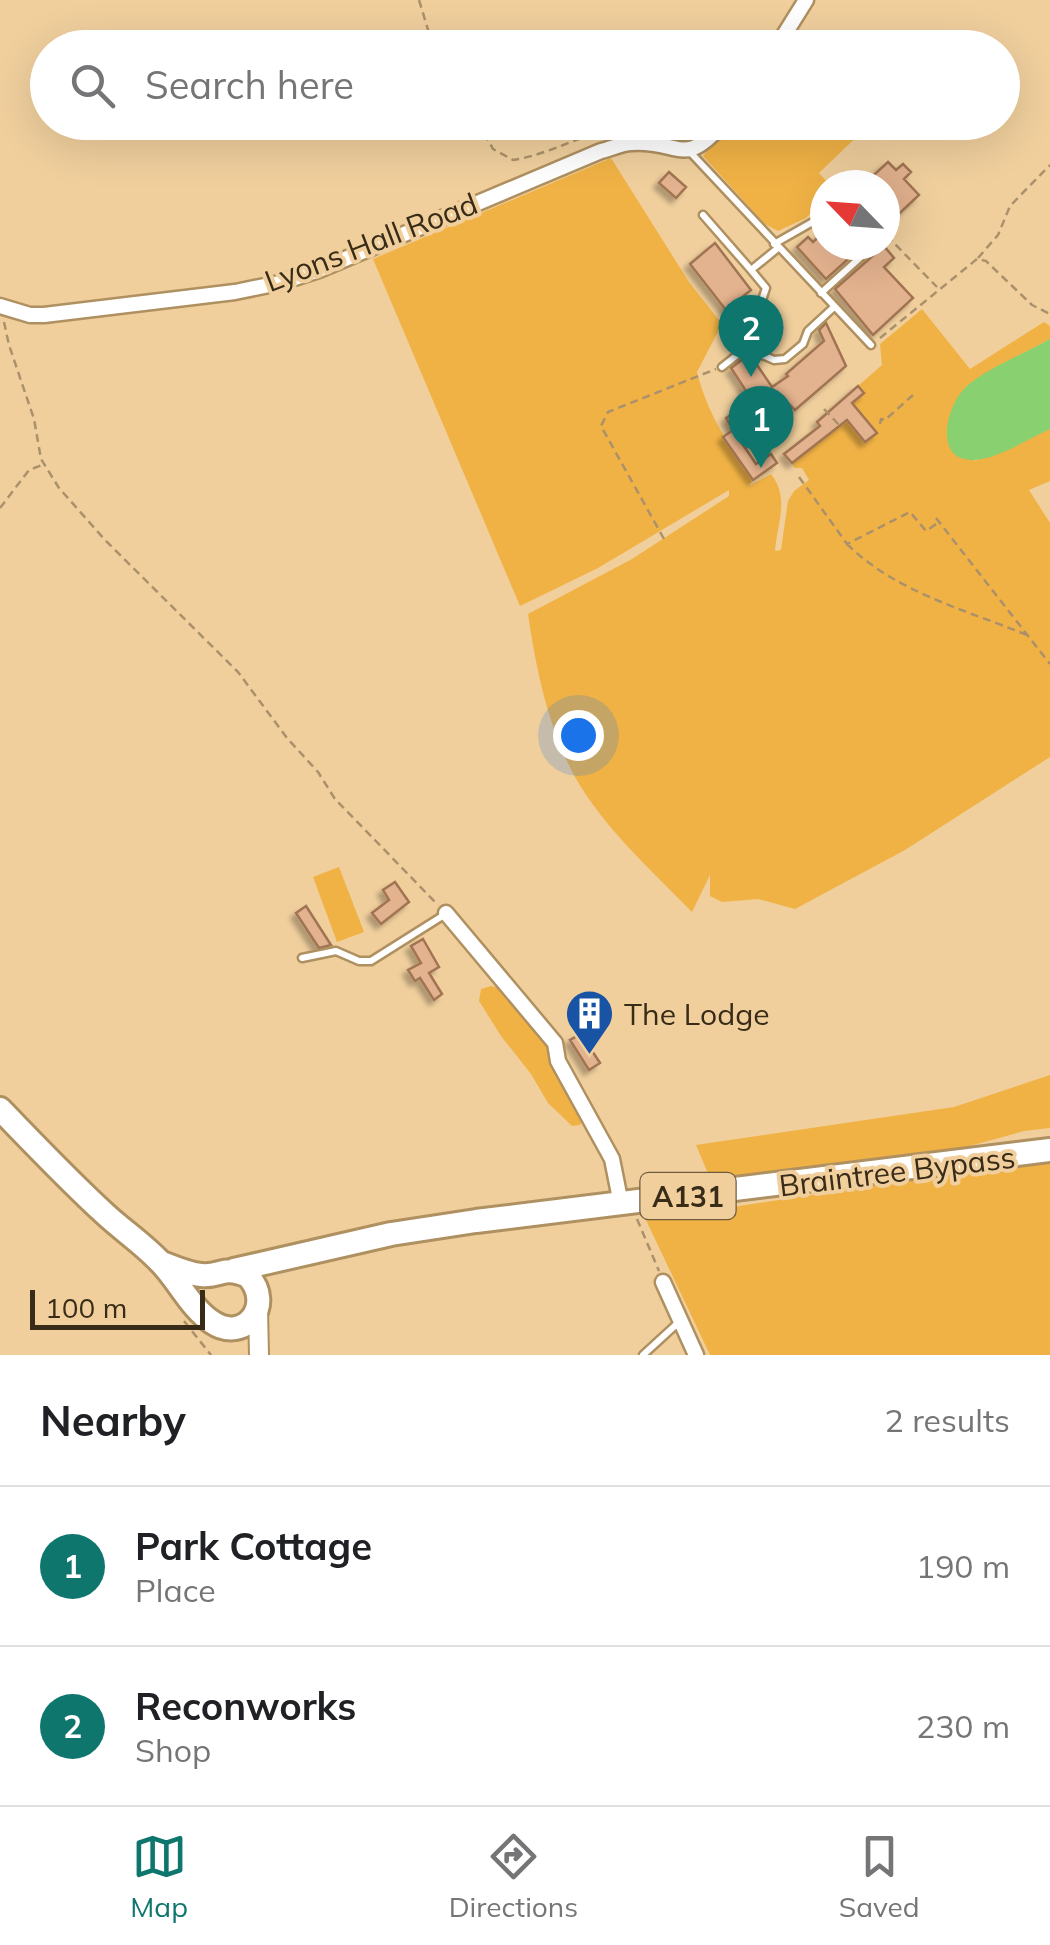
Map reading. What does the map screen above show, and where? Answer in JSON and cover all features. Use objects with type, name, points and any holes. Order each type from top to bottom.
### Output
[{"type":"highway","name":"A131","points":[[0,1109],[80,1191],[162,1263],[193,1317],[232,1329],[244,1326],[259,1301],[248,1276],[198,1275],[162,1263]]},
{"type":"highway","name":"Braintree Bypass","points":[[222,1273],[391,1234],[1050,1150]]},
{"type":"highway","name":"Braintree Bypass","points":[[259,1301],[277,1275],[328,1250]]},
{"type":"highway","points":[[193,1317],[201,1289],[222,1273]]},
{"type":"main road","points":[[259,1301],[260,1355]]},
{"type":"main road","points":[[232,1329],[250,1355]]},
{"type":"street","points":[[787,30],[806,0]]},
{"type":"street","points":[[692,150],[708,140]]},
{"type":"street","name":"Lyons Hall Road","points":[[1,307],[44,315],[278,283],[601,151],[630,143],[692,150]]},
{"type":"street","points":[[446,913],[555,1043],[558,1060],[612,1159],[626,1204]]},
{"type":"street","points":[[663,1282],[696,1355]]},
{"type":"lane","points":[[692,150],[776,246],[871,345]]},
{"type":"lane","points":[[703,215],[766,288],[746,348],[722,367]]},
{"type":"lane","points":[[751,270],[776,246],[810,224]]},
{"type":"lane","points":[[821,293],[857,260]]},
{"type":"lane","points":[[746,348],[774,360],[785,359],[834,307]]},
{"type":"lane","points":[[302,958],[336,951],[359,961],[371,961],[446,913]]},
{"type":"lane","points":[[642,1355],[680,1321]]},
{"type":"path","points":[[420,0],[428,30]]},
{"type":"path","points":[[488,140],[493,149],[513,160],[580,140]]},
{"type":"path","points":[[690,140],[692,150]]},
{"type":"path","points":[[871,345],[977,258],[998,235],[1010,206],[1050,165]]},
{"type":"path","points":[[900,249],[938,288]]},
{"type":"path","points":[[977,258],[986,261],[1032,305],[1050,314]]},
{"type":"path","points":[[1,307],[44,464],[59,488],[105,540],[238,672],[335,799],[446,913]]},
{"type":"path","points":[[664,539],[601,426],[608,412],[722,367]]},
{"type":"path","points":[[880,424],[881,419],[913,394]]},
{"type":"path","points":[[824,409],[840,426]]},
{"type":"path","points":[[835,421],[840,417]]},
{"type":"path","points":[[0,508],[29,470],[44,464]]},
{"type":"path","points":[[799,477],[847,544],[878,571],[1028,635]]},
{"type":"path","points":[[847,544],[910,512],[926,531],[937,520],[1050,664]]},
{"type":"path","points":[[626,1204],[663,1282]]},
{"type":"path","points":[[193,1317],[211,1355]]},
{"type":"shaded area","points":[[717,140],[853,140],[822,170],[810,170],[810,214],[806,218],[778,231],[765,224],[703,156]]},
{"type":"shaded area","points":[[611,158],[689,282],[722,324],[697,372],[713,415],[753,480],[749,486],[771,474],[777,483],[781,511],[775,551],[781,550],[788,501],[809,480],[802,468],[791,463],[847,420],[864,443],[876,433],[852,403],[864,393],[858,386],[882,365],[880,344],[922,309],[970,369],[1044,322],[1050,326],[1050,339],[966,386],[975,461],[1050,429],[1050,481],[1029,490],[1050,523],[1050,757],[905,850],[795,909],[758,899],[722,902],[710,896],[710,875],[692,912],[645,864],[600,814],[575,777],[544,697],[531,635],[528,614],[632,559],[729,496],[729,490],[598,568],[520,606],[373,259]]},
{"type":"shaded area","points":[[1050,339],[1050,429],[990,457],[958,457],[947,440],[947,428],[961,393],[987,372]]},
{"type":"shaded area","points":[[339,867],[364,932],[337,942],[313,877]]},
{"type":"shaded area","points":[[481,989],[503,989],[551,1050],[584,1118],[580,1125],[572,1126],[548,1103],[501,1036],[479,1001]]},
{"type":"shaded area","points":[[1050,1075],[1050,1128],[963,1148],[712,1183],[696,1145],[954,1107]]},
{"type":"shaded area","points":[[1050,1159],[1050,1355],[710,1355],[646,1220]]},
{"type":"building","points":[[888,162],[896,170],[879,170]]},
{"type":"building","points":[[903,164],[911,172],[904,179],[919,195],[900,213],[900,170],[896,170]]},
{"type":"building","points":[[669,172],[686,187],[676,198],[659,183]]},
{"type":"building","points":[[808,237],[810,260],[847,260],[826,279],[797,247]]},
{"type":"building","points":[[715,243],[751,290],[726,310],[690,264]]},
{"type":"building","points":[[868,260],[892,260],[884,267],[913,298],[873,335],[835,289]]},
{"type":"building","points":[[826,323],[846,366],[795,410],[782,397],[733,430],[726,418],[752,400],[731,368],[747,356],[772,387],[824,341],[819,330]]},
{"type":"building","points":[[858,386],[864,393],[852,403],[877,433],[865,442],[847,420],[792,463],[784,454],[820,426],[817,422]]},
{"type":"building","points":[[733,430],[756,464],[771,454],[777,463],[753,480],[723,437]]},
{"type":"building","points":[[395,882],[409,902],[381,924],[372,913],[389,900],[383,890]]},
{"type":"building","points":[[306,906],[331,945],[319,948],[296,913]]},
{"type":"building","points":[[423,939],[439,967],[429,973],[442,994],[434,1000],[420,978],[415,981],[408,970],[421,963],[411,946]]},
{"type":"building","name":"The Lodge","points":[[581,1034],[600,1063],[589,1070],[570,1040]]},
{"type":"place","name":"Reconworks","points":[[751,377]]},
{"type":"place","name":"Park Cottage","points":[[761,468]]},
{"type":"place","name":"The Lodge","points":[[589,1056]]}]
